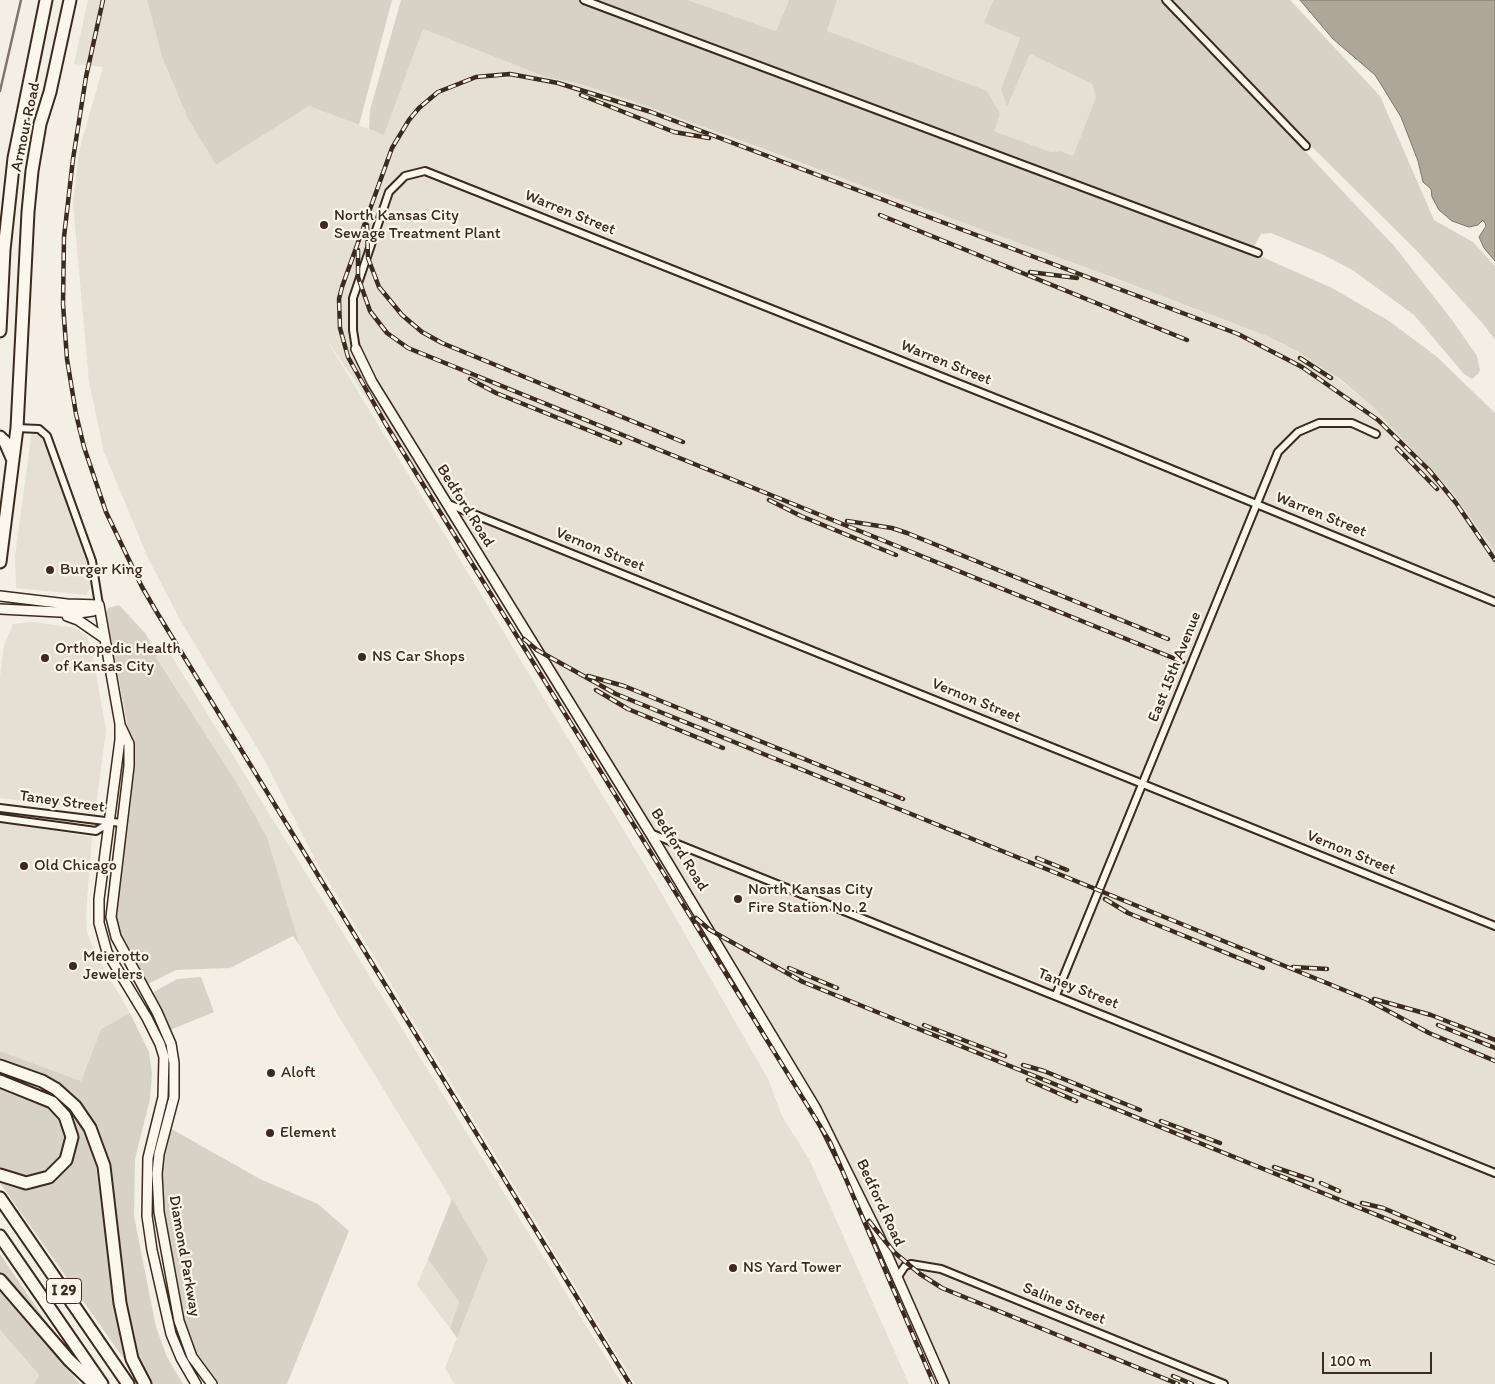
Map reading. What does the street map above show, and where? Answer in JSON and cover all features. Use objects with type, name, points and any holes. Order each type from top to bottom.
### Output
[{"type":"highway","name":"Armour Road","points":[[0,331],[4,250],[14,158],[46,0]]},
{"type":"highway","name":"Armour Road","points":[[0,562],[16,428],[32,171],[40,124],[50,92],[70,0]]},
{"type":"highway","points":[[0,437],[5,442],[13,460]]},
{"type":"highway","points":[[0,1066],[42,1081],[56,1089],[75,1106],[90,1128],[104,1166],[122,1312],[132,1359],[145,1384]]},
{"type":"highway","points":[[0,1081],[52,1102],[65,1116],[72,1137],[66,1160],[49,1177],[26,1183],[0,1175]]},
{"type":"highway","name":"I 29","points":[[0,1198],[128,1384]]},
{"type":"highway","name":"I 29","points":[[0,1236],[102,1384]]},
{"type":"highway","points":[[0,1280],[69,1360],[94,1384]]},
{"type":"street","points":[[584,0],[1258,254]]},
{"type":"street","points":[[1166,0],[1306,146]]},
{"type":"street","name":"Warren Street","points":[[356,350],[352,322],[353,298],[389,192],[405,176],[426,171],[1256,504],[1495,602]]},
{"type":"street","name":"Bedford Road","points":[[356,350],[372,382],[650,833],[815,1108],[852,1178],[944,1384]]},
{"type":"street","name":"East 15th Avenue","points":[[1056,995],[1278,452],[1298,432],[1319,423],[1336,421],[1362,426],[1376,434]]},
{"type":"street","name":"Diamond Parkway","points":[[16,428],[39,429],[47,436],[92,561],[120,724],[129,744],[130,757],[112,899],[112,923],[116,938],[157,1012],[171,1044],[174,1063],[174,1098],[159,1154],[157,1174],[159,1212],[181,1328],[192,1357],[212,1384]]},
{"type":"street","name":"Vernon Street","points":[[446,503],[1495,926]]},
{"type":"street","points":[[0,596],[67,604],[99,605]]},
{"type":"street","points":[[0,609],[57,613],[93,611],[99,605]]},
{"type":"street","points":[[57,613],[78,620],[104,638]]},
{"type":"street","name":"Diamond Parkway","points":[[120,724],[110,823],[99,899],[99,923],[107,952],[151,1025],[164,1057],[163,1097],[147,1170],[148,1224],[171,1334],[181,1358],[196,1384]]},
{"type":"street","name":"Taney Street","points":[[0,808],[121,823]]},
{"type":"street","points":[[0,818],[96,832],[110,823]]},
{"type":"street","name":"Taney Street","points":[[650,833],[1495,1173]]},
{"type":"street","name":"Saline Street","points":[[897,1278],[906,1266],[911,1264],[941,1269],[1224,1384]]},
{"type":"shaded area","points":[[88,0],[147,0],[162,57],[188,119],[216,165],[309,106],[384,135],[423,29],[546,77],[580,84],[641,104],[810,167],[852,180],[1269,337],[1322,366],[1373,407],[1453,493],[1495,552],[1495,1384],[942,1384],[823,1122],[537,650],[325,337],[655,882],[768,1079],[782,1116],[810,1161],[909,1384],[635,1384],[317,863],[265,761],[179,618],[148,558],[104,452],[89,382],[73,204],[79,151],[103,67],[74,64]]},
{"type":"shaded area","points":[[147,0],[392,0],[359,125],[309,106],[216,165],[188,119],[162,57]]},
{"type":"shaded area","points":[[401,0],[688,0],[776,31],[789,0],[837,0],[827,31],[987,91],[1000,114],[994,131],[1051,152],[1061,151],[1073,156],[1096,97],[1092,84],[1030,54],[1007,107],[1001,89],[1020,38],[984,23],[993,0],[1290,0],[1380,96],[1434,220],[1473,242],[1495,266],[1495,340],[1484,325],[1417,251],[1307,142],[1302,144],[1302,148],[1395,247],[1452,320],[1477,356],[1480,370],[1478,374],[1472,379],[1464,374],[1414,315],[1354,271],[1326,256],[1271,233],[1261,234],[1251,252],[1332,288],[1389,321],[1436,356],[1495,413],[1495,552],[1453,493],[1373,407],[1340,379],[1298,352],[1269,337],[1125,282],[641,104],[580,84],[546,77],[423,29],[384,135],[369,129],[370,110]]},
{"type":"shaded area","points":[[688,0],[789,0],[776,31]]},
{"type":"shaded area","points":[[837,0],[993,0],[984,23],[1020,38],[1001,89],[1007,107],[1030,54],[1092,84],[1096,97],[1073,156],[1061,151],[1051,152],[994,131],[827,31]]},
{"type":"shaded area","points":[[1300,0],[1495,0],[1495,261],[1484,248],[1479,237],[1486,226],[1483,220],[1478,225],[1469,227],[1452,221],[1439,210],[1432,197],[1431,189],[1423,182],[1418,161],[1401,117],[1375,75],[1333,39]]},
{"type":"shaded area","points":[[32,430],[43,438],[82,543],[91,587],[86,595],[16,588],[15,556]]},
{"type":"shaded area","points":[[119,605],[145,633],[158,655],[156,657],[235,780],[267,837],[300,946],[293,936],[230,968],[176,970],[148,984],[145,983],[117,938],[112,918],[130,739],[106,612],[108,608]]},
{"type":"shaded area","points":[[35,622],[75,628],[86,636],[91,646],[106,730],[95,814],[56,805],[0,798],[0,677],[4,645],[13,624]]},
{"type":"shaded area","points":[[166,647],[622,1384],[454,1384],[445,1368],[488,1259],[336,1012],[300,946],[267,837],[235,780],[156,656]]},
{"type":"shaded area","points":[[0,822],[92,837],[86,915],[87,932],[95,953],[130,1013],[101,1029],[81,1081],[0,1051]]},
{"type":"shaded area","points":[[201,977],[214,1012],[170,1030],[153,997],[154,992],[177,979]]},
{"type":"shaded area","points":[[130,1013],[149,1052],[152,1074],[150,1099],[135,1159],[134,1216],[156,1327],[167,1357],[183,1384],[149,1384],[134,1346],[125,1310],[107,1155],[95,1124],[76,1098],[51,1078],[0,1058],[0,1051],[81,1081],[101,1029]]},
{"type":"shaded area","points":[[0,1087],[42,1102],[53,1109],[64,1124],[66,1137],[63,1152],[60,1159],[46,1172],[23,1177],[0,1169]]},
{"type":"shaded area","points":[[74,1112],[88,1137],[95,1157],[114,1302],[131,1369],[0,1183],[1,1181],[15,1186],[36,1187],[58,1176],[69,1164],[75,1149],[75,1129],[70,1114]]},
{"type":"shaded area","points":[[168,1127],[260,1179],[318,1204],[349,1231],[287,1384],[216,1384],[203,1367],[187,1338],[160,1214],[160,1171]]},
{"type":"shaded area","points":[[452,1199],[488,1259],[457,1338],[450,1328],[459,1302],[428,1259]]},
{"type":"shaded area","points":[[0,1254],[60,1342],[0,1274]]},
{"type":"shaded area","points":[[428,1259],[459,1302],[450,1328],[417,1285]]},
{"type":"shaded area","points":[[0,1289],[80,1384],[34,1384],[39,1375],[0,1330]]},
{"type":"shaded area","points":[[0,1330],[39,1375],[34,1384],[0,1384]]},
{"type":"waterway","points":[[0,91],[21,0]]},
{"type":"railway","points":[[103,0],[86,77],[73,159],[64,237],[63,304],[67,359],[76,414],[84,447],[106,512],[142,587],[156,611],[630,1384]]},
{"type":"railway","points":[[934,1384],[830,1142],[385,423],[348,357],[340,328],[339,299],[342,287],[392,148],[409,120],[419,108],[438,92],[476,77],[510,74],[558,83],[651,112],[1238,334],[1302,367],[1378,420],[1429,470],[1456,503],[1495,560]]},
{"type":"railway","points":[[581,95],[674,132],[709,138]]},
{"type":"railway","points":[[880,215],[1187,340]]},
{"type":"railway","points":[[367,225],[368,258],[379,287],[402,315],[422,332],[442,343],[683,442]]},
{"type":"railway","points":[[358,250],[358,277],[370,311],[387,333],[408,348],[1183,662]]},
{"type":"railway","points":[[1030,272],[1077,278]]},
{"type":"railway","points":[[1300,358],[1331,378]]},
{"type":"railway","points":[[470,379],[496,393],[620,443]]},
{"type":"railway","points":[[1397,448],[1437,489]]},
{"type":"railway","points":[[769,500],[801,516],[896,555]]},
{"type":"railway","points":[[847,521],[892,528],[907,533],[1168,639]]},
{"type":"railway","points":[[524,639],[537,650],[616,694],[1366,999],[1429,1033],[1495,1061]]},
{"type":"railway","points":[[588,676],[624,686],[903,799]]},
{"type":"railway","points":[[596,690],[628,709],[723,748]]},
{"type":"railway","points":[[1037,858],[1067,870]]},
{"type":"railway","points":[[1105,899],[1128,913],[1263,968]]},
{"type":"railway","points":[[696,918],[710,930],[803,982],[1495,1263]]},
{"type":"railway","points":[[1293,967],[1327,969]]},
{"type":"railway","points":[[789,968],[837,988]]},
{"type":"railway","points":[[1374,999],[1431,1015],[1495,1040]]},
{"type":"railway","points":[[924,1025],[1005,1056]]},
{"type":"railway","points":[[1438,1025],[1495,1048]]},
{"type":"railway","points":[[1023,1065],[1044,1071],[1140,1110]]},
{"type":"railway","points":[[1028,1080],[1076,1101]]},
{"type":"railway","points":[[1161,1121],[1220,1143]]},
{"type":"railway","points":[[1274,1167],[1312,1180]]},
{"type":"railway","points":[[1321,1183],[1339,1191]]},
{"type":"railway","points":[[1362,1203],[1383,1208],[1454,1238]]},
{"type":"railway","points":[[869,1221],[894,1252],[920,1274],[942,1288],[1178,1384]]},
{"type":"railway","points":[[1173,1376],[1192,1384]]},
{"type":"place","name":"North Kansas City Sewage Treatment Plant","points":[[324,225]]},
{"type":"place","name":"Burger King","points":[[50,570]]},
{"type":"place","name":"NS Car Shops","points":[[362,657]]},
{"type":"place","name":"Orthopedic Health of Kansas City","points":[[45,658]]},
{"type":"place","name":"Old Chicago","points":[[24,866]]},
{"type":"place","name":"North Kansas City Fire Station No. 2","points":[[738,899]]},
{"type":"place","name":"Meierotto Jewelers","points":[[73,966]]},
{"type":"place","name":"Aloft","points":[[271,1073]]},
{"type":"place","name":"Element","points":[[270,1133]]},
{"type":"place","name":"NS Yard Tower","points":[[733,1268]]}]
